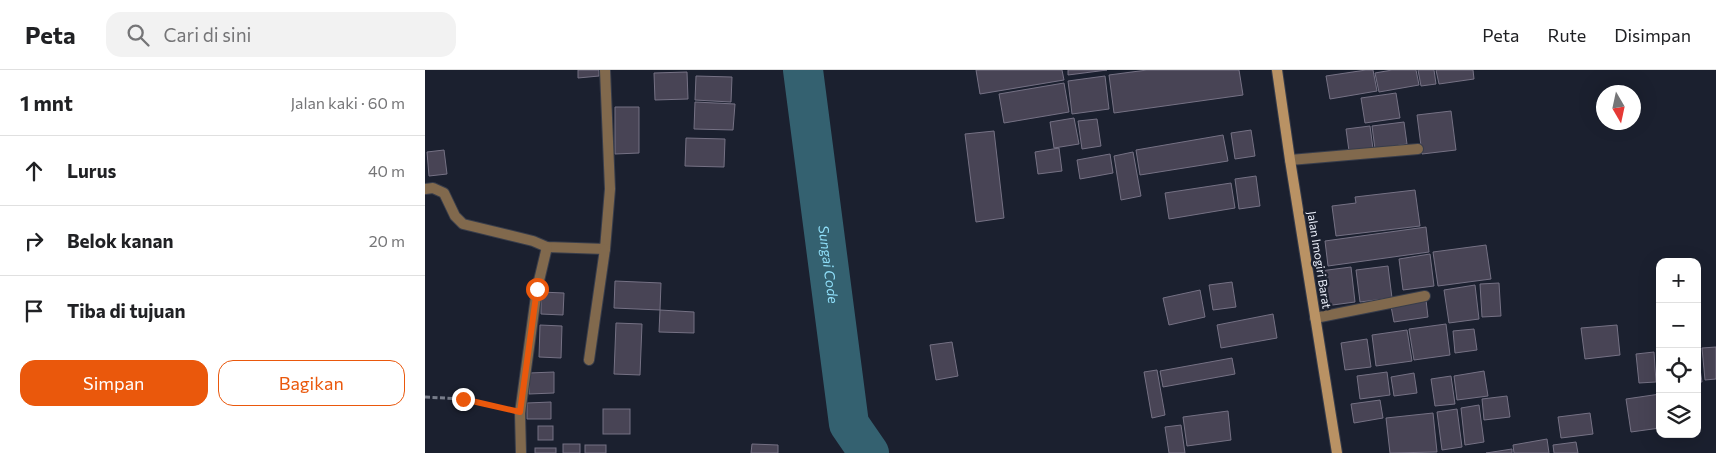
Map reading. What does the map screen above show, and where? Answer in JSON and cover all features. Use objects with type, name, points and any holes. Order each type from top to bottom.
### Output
[{"type":"main road","name":"Jalan Imogiri Barat","points":[[1277,70],[1337,453]]},
{"type":"street","points":[[589,360],[605,249],[610,189],[605,70]]},
{"type":"street","points":[[1290,160],[1418,149]]},
{"type":"street","points":[[425,189],[433,188],[444,193],[455,216],[463,224],[533,241],[547,247],[605,249]]},
{"type":"street","points":[[521,453],[520,412],[537,289],[547,247]]},
{"type":"street","points":[[1315,318],[1425,296]]},
{"type":"path","points":[[425,397],[463,399],[520,412]]},
{"type":"building","points":[[578,70],[599,70],[599,76],[578,78]]},
{"type":"building","points":[[976,70],[1062,70],[1064,80],[980,94]]},
{"type":"building","points":[[1068,70],[1107,70],[1068,75]]},
{"type":"building","points":[[1147,70],[1239,70],[1243,95],[1114,113],[1109,75]]},
{"type":"building","points":[[1373,70],[1377,91],[1330,99],[1326,76]]},
{"type":"building","points":[[1392,70],[1416,70],[1419,85],[1379,92],[1375,73]]},
{"type":"building","points":[[1418,70],[1434,70],[1436,84],[1421,86]]},
{"type":"building","points":[[1436,70],[1473,70],[1474,79],[1439,84]]},
{"type":"building","points":[[687,72],[688,99],[655,100],[654,73]]},
{"type":"building","points":[[696,76],[732,77],[731,102],[695,100]]},
{"type":"building","points":[[1105,76],[1109,109],[1072,114],[1068,81]]},
{"type":"building","points":[[1064,83],[1069,112],[1004,123],[999,94]]},
{"type":"building","points":[[1396,93],[1400,118],[1365,123],[1361,98]]},
{"type":"building","points":[[695,102],[735,104],[733,130],[694,129]]},
{"type":"building","points":[[615,107],[639,107],[639,153],[615,154]]},
{"type":"building","points":[[1451,111],[1456,150],[1422,154],[1417,115]]},
{"type":"building","points":[[1074,118],[1079,144],[1054,148],[1050,122]]},
{"type":"building","points":[[1097,119],[1101,146],[1082,149],[1078,121]]},
{"type":"building","points":[[1404,122],[1407,144],[1375,149],[1372,126]]},
{"type":"building","points":[[1370,126],[1373,149],[1349,151],[1346,129]]},
{"type":"building","points":[[1251,130],[1255,156],[1235,159],[1231,133]]},
{"type":"building","points":[[994,131],[1004,218],[976,222],[965,134]]},
{"type":"building","points":[[1223,135],[1228,161],[1140,175],[1136,150]]},
{"type":"building","points":[[686,138],[725,139],[724,167],[685,166]]},
{"type":"building","points":[[1059,148],[1062,171],[1038,174],[1035,152]]},
{"type":"building","points":[[444,150],[447,174],[429,176],[427,152]]},
{"type":"building","points":[[1133,152],[1141,196],[1121,200],[1114,156]]},
{"type":"building","points":[[1110,154],[1113,173],[1080,179],[1077,160]]},
{"type":"building","points":[[1256,176],[1260,206],[1239,209],[1235,179]]},
{"type":"building","points":[[1231,183],[1235,208],[1169,219],[1165,193]]},
{"type":"building","points":[[1415,190],[1420,226],[1336,236],[1332,206],[1356,203],[1355,197]]},
{"type":"building","points":[[1426,227],[1429,252],[1328,266],[1325,241]]},
{"type":"building","points":[[1486,245],[1491,279],[1438,286],[1433,252]]},
{"type":"building","points":[[1430,254],[1434,286],[1403,290],[1399,259]]},
{"type":"building","points":[[1388,266],[1392,298],[1360,302],[1356,270]]},
{"type":"building","points":[[1351,267],[1355,302],[1325,306],[1320,271]]},
{"type":"building","points":[[615,281],[661,283],[660,310],[614,308]]},
{"type":"building","points":[[1232,282],[1236,307],[1213,310],[1209,285]]},
{"type":"building","points":[[1499,283],[1501,316],[1482,317],[1480,284]]},
{"type":"building","points":[[1475,285],[1479,319],[1449,323],[1444,290]]},
{"type":"building","points":[[1200,290],[1205,317],[1169,325],[1163,298]]},
{"type":"building","points":[[541,292],[564,293],[563,315],[541,314]]},
{"type":"building","points":[[1426,300],[1428,317],[1394,322],[1391,306]]},
{"type":"building","points":[[660,310],[694,312],[694,333],[659,332]]},
{"type":"building","points":[[1273,314],[1277,338],[1221,348],[1217,325]]},
{"type":"building","points":[[616,323],[642,324],[640,375],[614,374]]},
{"type":"building","points":[[1446,324],[1450,355],[1414,360],[1409,329]]},
{"type":"building","points":[[540,325],[562,326],[561,358],[539,357]]},
{"type":"building","points":[[1617,325],[1620,355],[1585,359],[1581,328]]},
{"type":"building","points":[[1474,329],[1477,350],[1455,353],[1453,331]]},
{"type":"building","points":[[1407,330],[1412,361],[1376,366],[1372,335]]},
{"type":"building","points":[[1367,339],[1371,367],[1345,370],[1341,343]]},
{"type":"building","points":[[952,342],[958,376],[936,380],[930,345]]},
{"type":"building","points":[[1716,347],[1716,379],[1705,380],[1702,348]]},
{"type":"building","points":[[1654,352],[1656,382],[1639,383],[1636,354]]},
{"type":"building","points":[[1232,358],[1235,374],[1163,387],[1160,371]]},
{"type":"building","points":[[1157,370],[1165,415],[1152,418],[1144,372]]},
{"type":"building","points":[[1484,371],[1488,396],[1457,400],[1454,376]]},
{"type":"building","points":[[554,372],[554,393],[529,394],[529,373]]},
{"type":"building","points":[[1387,372],[1390,395],[1360,399],[1357,376]]},
{"type":"building","points":[[1414,373],[1417,393],[1394,396],[1391,377]]},
{"type":"building","points":[[1451,376],[1455,404],[1435,406],[1431,379]]},
{"type":"building","points":[[1656,395],[1656,429],[1631,432],[1626,399]]},
{"type":"building","points":[[1507,396],[1510,417],[1484,420],[1482,399]]},
{"type":"building","points":[[1380,400],[1383,418],[1354,423],[1351,404]]},
{"type":"building","points":[[551,402],[551,419],[527,419],[527,403]]},
{"type":"building","points":[[1479,405],[1484,442],[1465,445],[1461,408]]},
{"type":"building","points":[[603,409],[630,409],[630,434],[603,434]]},
{"type":"building","points":[[1457,409],[1462,447],[1442,450],[1437,412]]},
{"type":"building","points":[[1228,411],[1231,440],[1187,446],[1183,417]]},
{"type":"building","points":[[1433,413],[1437,452],[1390,453],[1386,418]]},
{"type":"building","points":[[1590,413],[1593,434],[1561,438],[1558,417]]},
{"type":"building","points":[[1181,425],[1185,453],[1169,453],[1165,427]]},
{"type":"building","points":[[538,426],[553,426],[553,440],[538,440]]},
{"type":"building","points":[[1547,439],[1549,453],[1514,453],[1513,445]]},
{"type":"building","points":[[1576,442],[1578,453],[1554,453],[1553,445]]},
{"type":"building","points":[[563,444],[580,444],[580,453],[563,453]]},
{"type":"building","points":[[752,444],[778,445],[778,453],[751,453]]},
{"type":"building","points":[[585,445],[606,445],[606,453],[585,453]]},
{"type":"building","points":[[535,448],[556,448],[556,453],[535,453]]},
{"type":"building","points":[[1512,449],[1512,453],[1486,453]]},
{"type":"waterway","name":"Sungai Code","points":[[803,70],[849,424],[869,453]]},
{"type":"route","points":[[463,399],[520,412],[537,289]]}]
